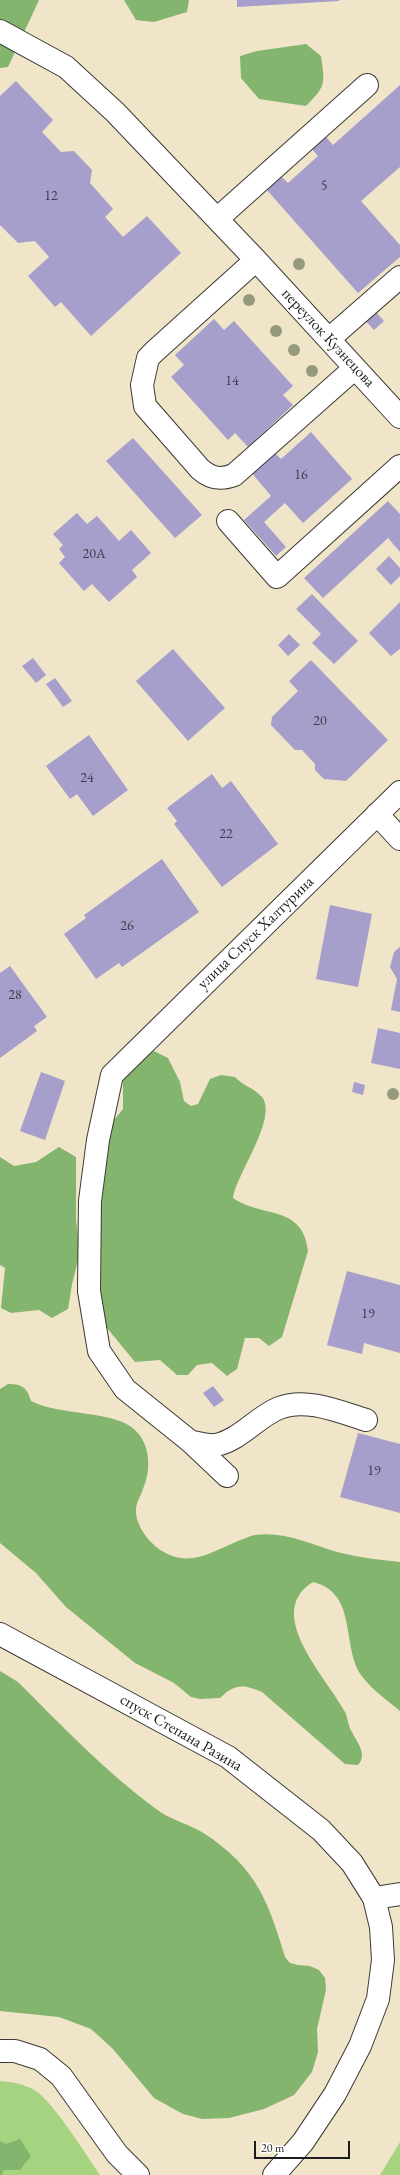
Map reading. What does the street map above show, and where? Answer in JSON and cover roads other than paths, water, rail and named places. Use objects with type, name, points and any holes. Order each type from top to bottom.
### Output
[{"type":"main road","name":"переулок Кузнецова","points":[[0,31],[66,67],[115,112],[330,339],[400,417]]},
{"type":"main road","points":[[217,219],[367,85]]},
{"type":"main road","points":[[256,260],[155,350],[146,365],[142,385],[145,406],[200,469],[206,474],[220,479],[234,475],[355,368]]},
{"type":"main road","points":[[330,339],[400,277]]},
{"type":"main road","points":[[228,521],[277,577],[400,466]]},
{"type":"main road","name":"улица Спуск Халтурина","points":[[191,1442],[125,1389],[100,1351],[89,1291],[90,1200],[98,1140],[112,1075],[400,792]]},
{"type":"main road","points":[[377,814],[400,839]]},
{"type":"main road","points":[[191,1442],[215,1445],[232,1439],[279,1408],[304,1404],[338,1411],[366,1420]]},
{"type":"main road","points":[[191,1442],[227,1476]]},
{"type":"main road","name":"спуск Степана Разина","points":[[0,1634],[228,1757],[321,1830],[352,1863],[374,1898],[381,1928],[384,1960],[378,1999],[360,2046],[335,2094],[303,2142],[274,2175]]},
{"type":"main road","points":[[374,1898],[400,1894]]},
{"type":"main road","points":[[0,2051],[15,2051],[40,2060],[61,2076],[117,2154],[138,2175]]}]
